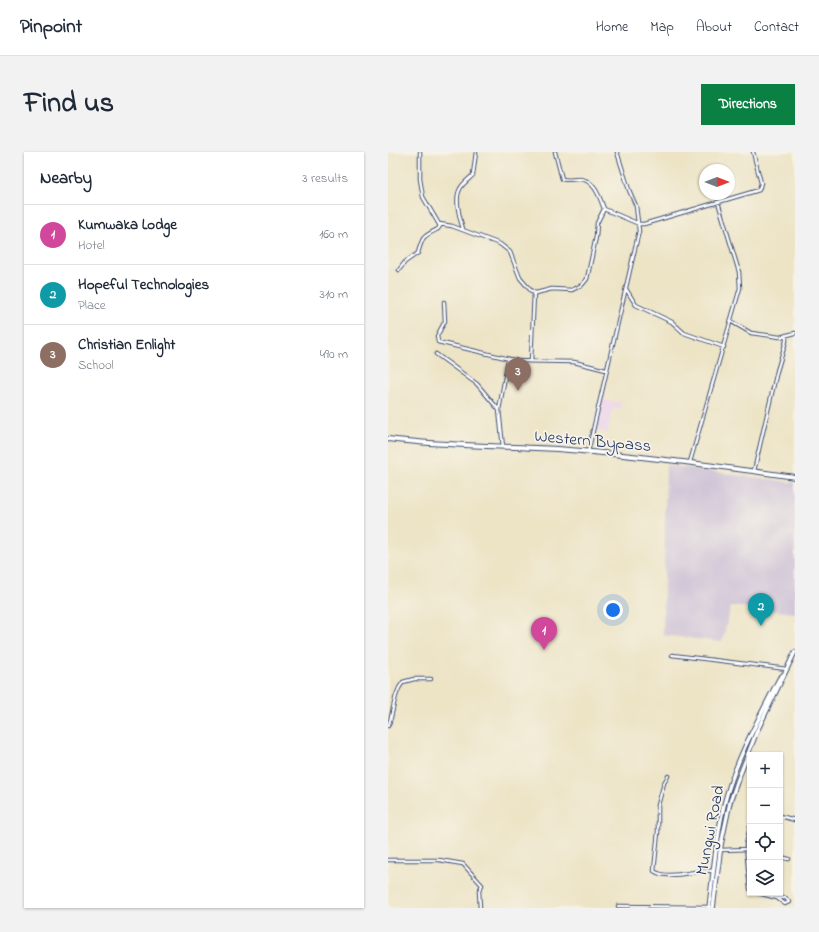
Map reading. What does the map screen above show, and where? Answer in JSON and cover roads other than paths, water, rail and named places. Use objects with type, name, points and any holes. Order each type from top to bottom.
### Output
[{"type":"main road","name":"Western Bypass","points":[[388,439],[457,445],[588,452],[690,462],[795,477]]},
{"type":"main road","name":"Mungwi Road","points":[[712,908],[730,802],[736,782],[757,731],[795,652]]},
{"type":"main road","name":"Mungwi Road","points":[[712,908],[713,871],[722,815],[732,780],[752,730],[779,679],[784,674]]},
{"type":"street","points":[[420,152],[420,179],[423,197],[439,224],[463,230],[500,244],[508,250],[512,256],[520,278],[534,293],[531,361]]},
{"type":"street","points":[[463,230],[459,214],[458,195],[460,189],[474,175],[476,152]]},
{"type":"street","points":[[555,152],[562,179],[586,180],[594,187],[604,209],[639,224],[759,190],[761,183],[753,152]]},
{"type":"street","points":[[588,452],[625,288],[639,234],[636,206],[629,190],[617,152]]},
{"type":"street","points":[[690,462],[740,293],[741,280],[718,202]]},
{"type":"street","points":[[534,293],[552,289],[577,289],[585,282],[596,237],[597,223],[604,209]]},
{"type":"street","points":[[398,270],[405,262],[418,253],[424,236],[438,229],[439,224]]},
{"type":"street","points":[[625,288],[636,305],[672,322],[684,333],[724,348]]},
{"type":"street","points":[[444,302],[445,321],[437,336],[438,342],[508,360],[574,362],[606,370]]},
{"type":"street","points":[[732,322],[751,333],[780,337],[795,333]]},
{"type":"street","points":[[754,471],[761,437],[786,341],[786,335]]},
{"type":"street","points":[[436,354],[477,384],[499,410]]},
{"type":"street","points":[[503,447],[499,410],[508,360]]},
{"type":"street","points":[[672,655],[787,669]]},
{"type":"street","points":[[388,726],[392,717],[400,686],[408,680],[431,679]]},
{"type":"street","points":[[668,776],[664,783],[658,804],[658,832],[654,871],[659,873],[685,875],[704,870],[713,871]]},
{"type":"street","points":[[783,817],[795,820]]},
{"type":"street","points":[[721,850],[747,849]]},
{"type":"street","points":[[783,858],[789,859]]},
{"type":"street","points":[[388,860],[439,860],[463,864],[482,885],[479,890],[480,908]]},
{"type":"street","points":[[769,896],[777,898]]},
{"type":"street","points":[[618,906],[712,908]]},
{"type":"place","name":"Christian Enlight","points":[[518,391]]},
{"type":"place","name":"Hopeful Technologies","points":[[761,626]]},
{"type":"place","name":"Kumwaka Lodge","points":[[544,650]]}]
